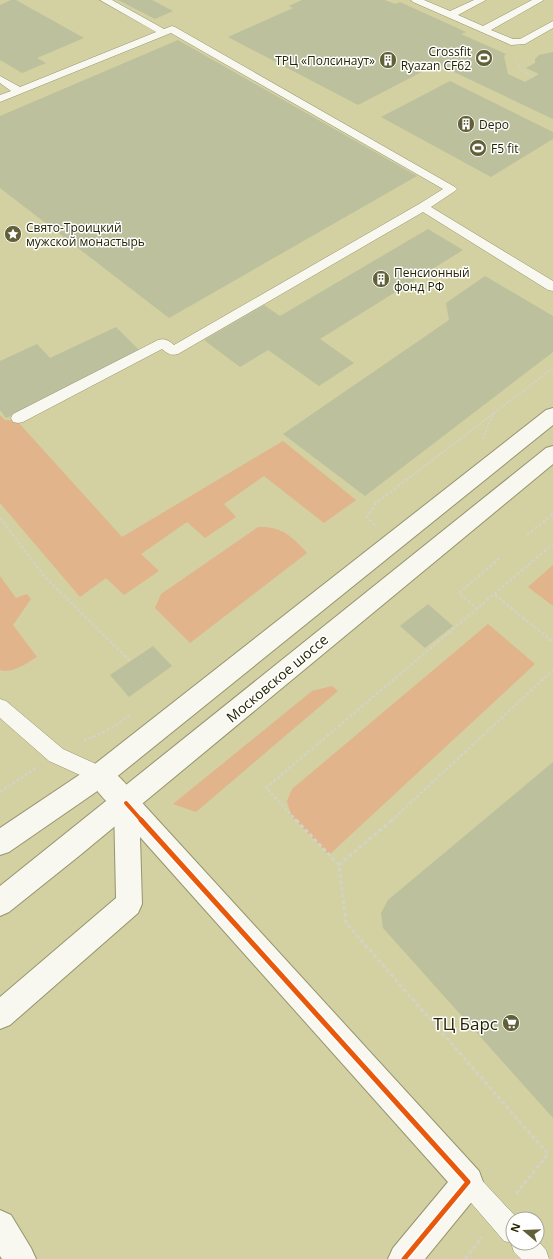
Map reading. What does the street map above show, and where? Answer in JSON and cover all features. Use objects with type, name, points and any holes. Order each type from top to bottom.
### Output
[{"type":"main road","points":[[0,843],[100,775],[553,415]]},
{"type":"main road","name":"Московское шоссе","points":[[0,903],[126,803],[426,555],[553,453]]},
{"type":"main road","points":[[100,775],[468,1182],[404,1259]]},
{"type":"main road","points":[[0,1015],[129,904],[126,803]]},
{"type":"main road","points":[[0,1226],[20,1259]]},
{"type":"lane","points":[[105,0],[163,32]]},
{"type":"lane","points":[[418,0],[483,30],[515,42],[522,42],[553,24]]},
{"type":"lane","points":[[450,15],[481,0]]},
{"type":"lane","points":[[483,30],[539,0]]},
{"type":"lane","points":[[0,99],[172,28],[451,189],[173,351],[164,343],[18,418]]},
{"type":"lane","points":[[0,78],[19,91]]},
{"type":"lane","points":[[422,207],[553,287]]},
{"type":"lane","points":[[0,707],[56,755],[100,775]]},
{"type":"lane","points":[[468,1182],[505,1223]]},
{"type":"lane","points":[[530,1251],[537,1259]]},
{"type":"path","points":[[515,42],[517,64],[524,74],[533,78]]},
{"type":"path","points":[[378,528],[367,517],[376,503],[553,368]]},
{"type":"path","points":[[482,440],[494,413]]},
{"type":"path","points":[[528,535],[553,514]]},
{"type":"path","points":[[0,518],[45,577],[130,661]]},
{"type":"path","points":[[548,1154],[346,923],[339,865],[266,788],[478,610],[553,544]]},
{"type":"path","points":[[478,610],[459,593],[500,558]]},
{"type":"path","points":[[495,595],[553,642]]},
{"type":"path","points":[[339,865],[392,820],[553,670]]},
{"type":"path","points":[[0,792],[56,755],[112,728],[131,714]]},
{"type":"shaded area","points":[[0,415],[5,420],[17,421],[122,537],[283,441],[356,500],[324,523],[264,476],[224,504],[236,517],[205,538],[187,522],[141,554],[159,571],[124,595],[106,578],[80,597],[0,503]]},
{"type":"shaded area","points":[[258,527],[273,528],[286,533],[307,553],[190,643],[155,608],[161,594]]},
{"type":"shaded area","points":[[553,565],[553,606],[528,587]]},
{"type":"shaded area","points":[[0,576],[16,598],[27,594],[31,599],[13,625],[37,657],[19,667],[5,671],[0,670]]},
{"type":"shaded area","points":[[488,624],[535,664],[329,855],[291,816],[287,801],[292,789]]},
{"type":"shaded area","points":[[332,686],[338,691],[196,812],[173,804],[312,691]]},
{"type":"building","points":[[11,0],[16,0],[84,38],[37,58],[46,63],[22,73],[0,60],[0,5]]},
{"type":"building","points":[[118,0],[152,0],[173,11],[155,19]]},
{"type":"building","name":"ТРЦ «Полсинаут»","points":[[302,0],[385,0],[395,4],[400,2],[466,32],[461,34],[506,54],[504,56],[508,74],[525,82],[539,74],[526,68],[535,63],[535,59],[539,55],[553,52],[553,119],[437,64],[358,105],[228,37],[293,8],[289,6]]},
{"type":"building","points":[[178,40],[417,176],[169,318],[0,188],[0,116]]},
{"type":"building","name":"Depo","points":[[450,81],[553,132],[553,139],[491,177],[381,117]]},
{"type":"building","points":[[428,229],[463,250],[320,339],[354,363],[319,386],[268,350],[240,367],[204,340],[264,305],[280,316]]},
{"type":"building","points":[[485,276],[553,316],[553,352],[365,496],[283,434],[449,320],[446,303]]},
{"type":"building","points":[[116,327],[141,352],[6,418],[0,410],[0,361],[37,344],[50,358]]},
{"type":"building","points":[[428,604],[453,626],[425,648],[400,626]]},
{"type":"building","points":[[153,646],[172,666],[129,697],[110,675]]},
{"type":"building","name":"ТЦ Барс","points":[[553,762],[553,1118],[383,928],[381,913],[388,900]]},
{"type":"cycle path","points":[[126,803],[468,1182],[404,1259]]},
{"type":"place","name":"Crossfit Ryazan CF62","points":[[484,58]]},
{"type":"place","name":"ТРЦ «Полсинаут»","points":[[388,60]]},
{"type":"place","name":"Depo","points":[[466,124]]},
{"type":"place","name":"F5 fit","points":[[478,148]]},
{"type":"place","name":"Свято-Троицкий мужской монастырь","points":[[13,234]]},
{"type":"place","name":"Пенсионный фонд РФ","points":[[381,279]]},
{"type":"place","name":"ТЦ Барс","points":[[511,1023]]}]
